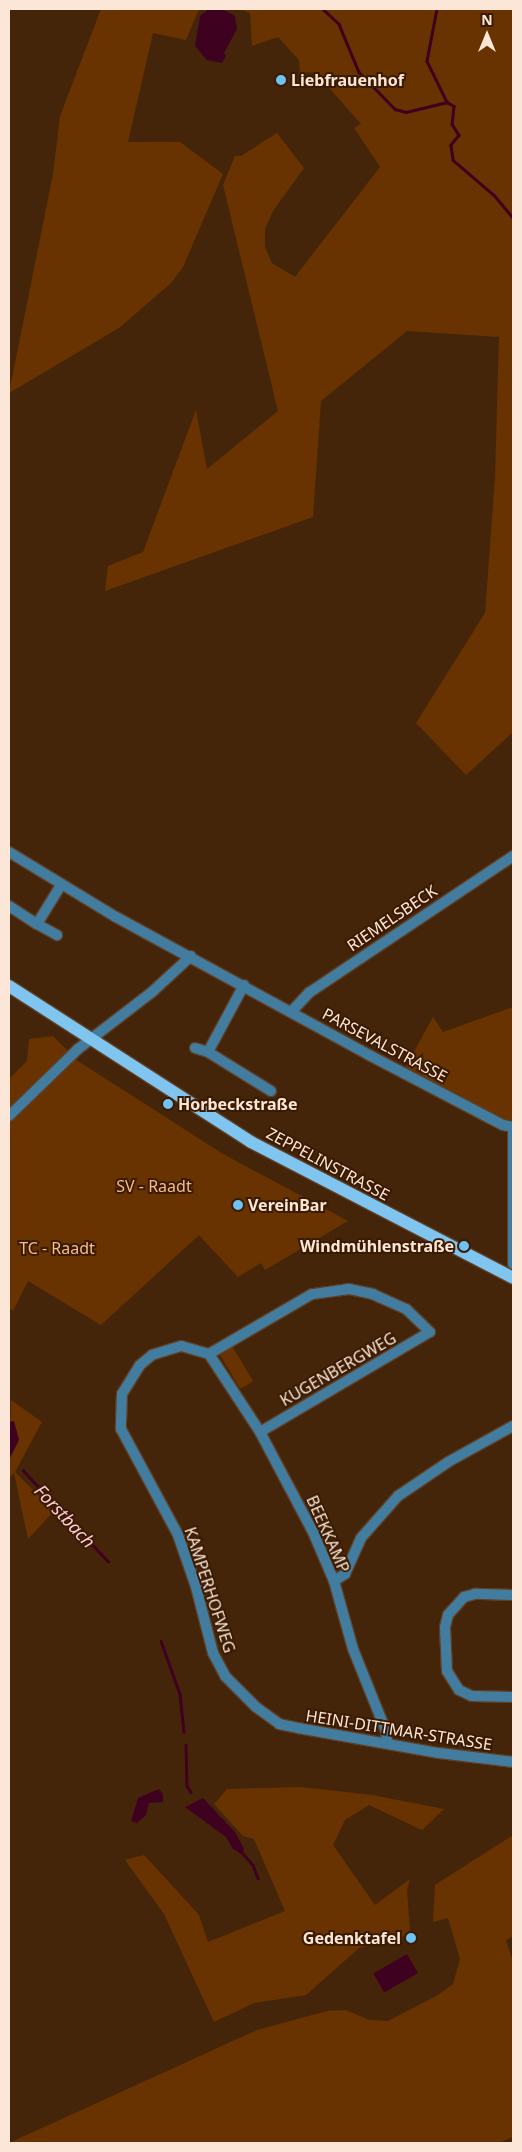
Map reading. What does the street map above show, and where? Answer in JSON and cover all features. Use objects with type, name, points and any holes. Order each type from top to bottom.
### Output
[{"type":"main road","name":"ZEPPELINSTRASSE","points":[[9,986],[89,1040],[251,1142],[513,1278]]},
{"type":"street","name":"PARSEVALSTRASSE","points":[[9,852],[61,885],[369,1055],[503,1125],[513,1127]]},
{"type":"street","name":"RIEMELSBECK","points":[[292,1011],[310,992],[513,856]]},
{"type":"street","points":[[37,924],[61,885]]},
{"type":"street","points":[[9,906],[57,936]]},
{"type":"street","points":[[9,1116],[89,1040],[152,992],[191,956]]},
{"type":"street","points":[[208,1052],[244,985]]},
{"type":"street","points":[[195,1048],[208,1052],[271,1091]]},
{"type":"street","points":[[513,1127],[513,1264]]},
{"type":"street","name":"KUGENBERGWEG","points":[[209,1354],[290,1305],[312,1294],[334,1289],[358,1290],[388,1300],[406,1310],[430,1332],[260,1432]]},
{"type":"street","name":"KAMPERHOFWEG","points":[[209,1354],[181,1346],[167,1348],[140,1364],[128,1380],[122,1394],[121,1429],[178,1535],[196,1587],[214,1653],[225,1676],[238,1692],[280,1724]]},
{"type":"street","name":"BEEKKAMP","points":[[209,1354],[260,1432],[313,1532],[334,1582],[353,1649],[386,1731],[387,1742]]},
{"type":"street","points":[[334,1582],[344,1574],[360,1538],[398,1496],[448,1462],[513,1426]]},
{"type":"street","points":[[513,1594],[475,1594],[464,1597],[451,1610],[445,1627],[447,1671],[459,1690],[472,1696],[513,1697]]},
{"type":"street","name":"HEINI-DITTMAR-STRASSE","points":[[280,1724],[439,1753],[513,1762]]},
{"type":"green space","points":[[101,9],[199,9],[186,40],[153,33],[128,142],[180,142],[223,174],[183,267],[171,283],[119,328],[9,393],[53,174],[60,116]]},
{"type":"green space","points":[[240,9],[513,9],[513,732],[466,775],[416,723],[485,613],[495,478],[499,337],[407,331],[321,401],[313,517],[105,591],[108,566],[143,552],[196,410],[207,469],[278,411],[223,185],[235,156],[241,156],[277,133],[304,168],[273,211],[265,229],[265,247],[272,263],[295,277],[380,167],[354,128],[361,124],[316,73],[300,72],[299,60],[278,37],[252,46],[250,13]]},
{"type":"green space","points":[[513,1007],[513,1120],[505,1120],[405,1068],[433,1017],[443,1032]]},
{"type":"green space","points":[[53,1036],[68,1051],[9,1110],[9,1079],[27,1061],[29,1039]]},
{"type":"green space","name":"SV - Raadt","points":[[75,1059],[223,1154],[348,1221],[265,1270],[261,1263],[238,1277],[199,1235],[101,1325],[28,1281],[13,1311],[9,1308],[9,1123]]},
{"type":"green space","points":[[232,1346],[253,1381],[240,1389],[219,1354]]},
{"type":"green space","points":[[11,1400],[42,1422],[15,1472],[54,1511],[28,1539],[14,1473],[9,1478]]},
{"type":"green space","points":[[301,1787],[372,1795],[444,1809],[422,1830],[369,1805],[345,1820],[333,1845],[375,1905],[410,1879],[407,1890],[410,1931],[401,1938],[359,1948],[306,1995],[254,2003],[214,2022],[164,1914],[125,1860],[144,1855],[199,1915],[208,1942],[285,1911],[254,1839],[243,1836],[214,1804],[227,1789]]},
{"type":"green space","points":[[513,1835],[513,1936],[506,1940],[513,1962],[513,2137],[498,2143],[9,2143],[257,2030],[327,2011],[345,2010],[370,2020],[388,2021],[438,1995],[453,1984],[460,1959],[448,1918],[433,1922],[435,1885]]},
{"type":"shaded area","points":[[209,9],[222,9],[235,16],[237,29],[224,53],[226,56],[222,63],[207,60],[195,46],[200,16]]},
{"type":"shaded area","points":[[14,1421],[19,1440],[9,1460],[9,1422]]},
{"type":"shaded area","points":[[159,1789],[163,1794],[163,1802],[149,1803],[146,1815],[137,1823],[131,1821],[138,1798]]},
{"type":"shaded area","points":[[203,1798],[235,1832],[244,1849],[241,1854],[233,1849],[226,1837],[185,1807]]},
{"type":"shaded area","points":[[407,1954],[418,1973],[384,1993],[373,1974]]},
{"type":"waterway","points":[[323,9],[339,24],[359,72],[395,109],[406,112],[447,102],[454,106],[452,124],[459,135],[451,145],[453,160],[494,195],[513,218]]},
{"type":"waterway","points":[[437,9],[427,61],[447,102]]},
{"type":"waterway","name":"Forstbach","points":[[23,1470],[108,1561]]},
{"type":"waterway","name":"Forstbach","points":[[161,1641],[180,1694],[184,1732]]},
{"type":"waterway","name":"Forstbach","points":[[186,1745],[187,1786],[191,1792]]},
{"type":"waterway","name":"Forstbach","points":[[240,1850],[253,1865],[258,1878]]},
{"type":"place","name":"Liebfrauenhof","points":[[281,80]]},
{"type":"place","name":"Horbeckstraße","points":[[168,1104]]},
{"type":"place","name":"VereinBar","points":[[238,1205]]},
{"type":"place","name":"Windmühlenstraße","points":[[464,1246]]},
{"type":"place","name":"Gedenktafel","points":[[411,1938]]},
{"type":"park label","name":"TC - Raadt","points":[[57,1248]]}]
